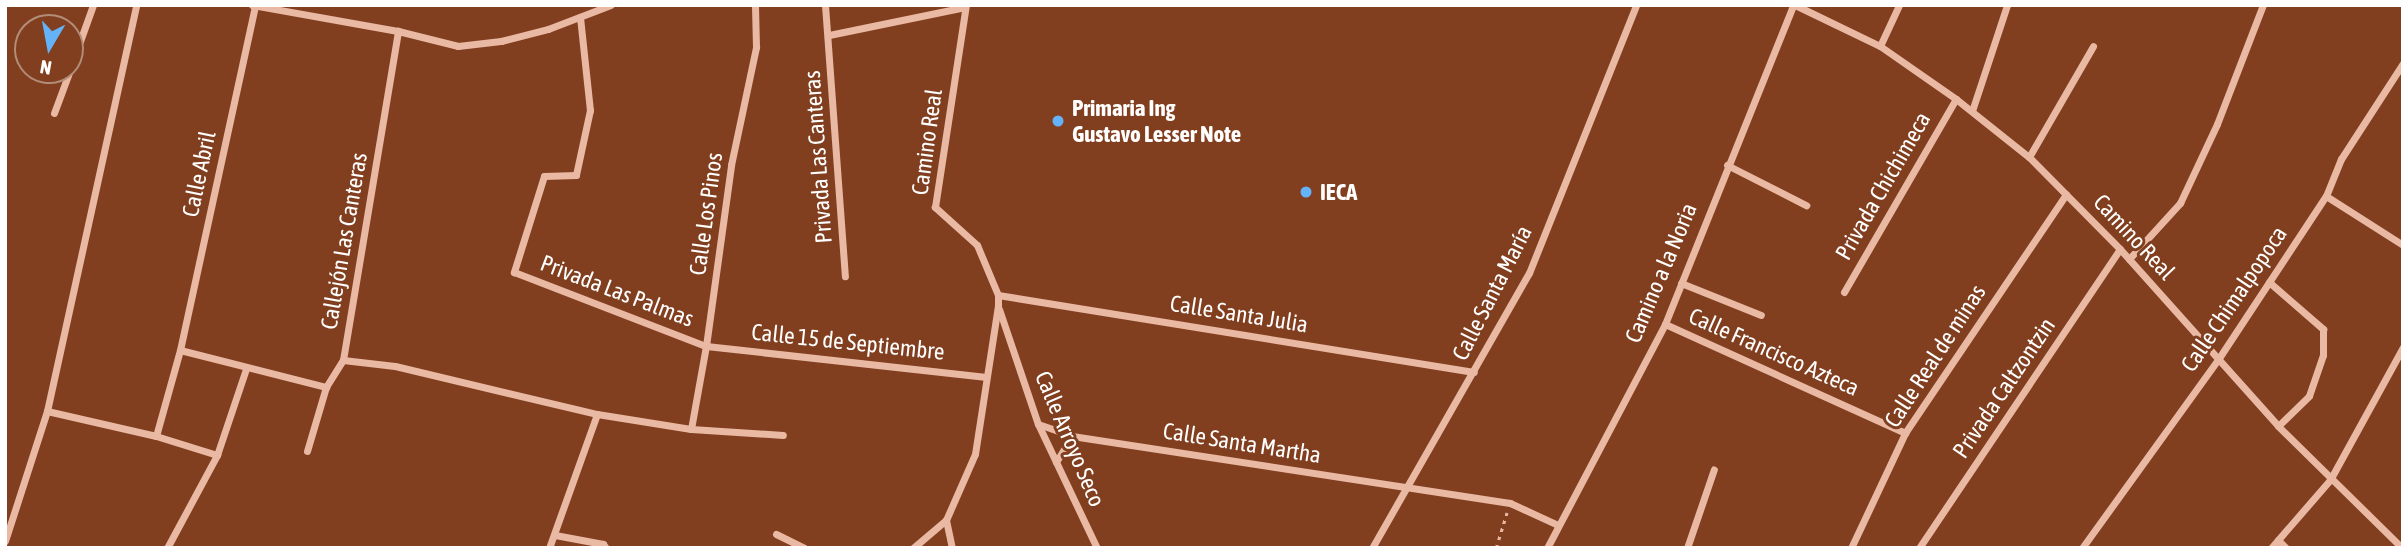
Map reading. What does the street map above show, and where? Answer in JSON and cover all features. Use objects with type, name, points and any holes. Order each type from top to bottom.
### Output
[{"type":"street","points":[[84,30],[93,5]]},
{"type":"street","points":[[5,541],[47,411],[136,5]]},
{"type":"street","points":[[253,6],[398,31],[458,46],[501,41],[611,5]]},
{"type":"street","name":"Calle Los Pinos","points":[[691,429],[706,346],[731,165],[756,47],[755,5]]},
{"type":"street","name":"Privada Las Canteras","points":[[825,5],[845,276]]},
{"type":"street","name":"Calle Santa María","points":[[1372,548],[1529,273],[1636,5]]},
{"type":"street","name":"Camino Real","points":[[1794,5],[1880,46],[1956,99],[2029,157],[2120,249],[2278,426],[2402,548]]},
{"type":"street","name":"Camino a la Noria","points":[[1548,548],[1665,324],[1727,164],[1794,5]]},
{"type":"street","points":[[1880,46],[1899,5]]},
{"type":"street","points":[[1972,111],[2007,5]]},
{"type":"street","points":[[2129,259],[2180,203],[2217,124],[2263,5]]},
{"type":"street","name":"Calle Abril","points":[[156,436],[180,350],[253,6]]},
{"type":"street","points":[[829,35],[966,6]]},
{"type":"street","name":"Camino Real","points":[[966,6],[935,206],[978,246],[998,295],[998,305]]},
{"type":"street","name":"Privada Las Palmas","points":[[580,17],[590,110],[576,175],[544,176],[514,272],[706,346]]},
{"type":"street","name":"Callejón Las Canteras","points":[[307,452],[326,387],[343,360],[398,31]]},
{"type":"street","points":[[2029,157],[2093,46]]},
{"type":"street","name":"Calle Chimalpopoca","points":[[2082,548],[2219,358],[2326,196],[2341,159],[2403,63]]},
{"type":"street","points":[[54,113],[65,84]]},
{"type":"street","name":"Privada Chichimeca","points":[[1844,292],[1956,99]]},
{"type":"street","points":[[1727,164],[1806,205]]},
{"type":"street","name":"Calle Real de minas","points":[[1851,548],[1905,432],[2066,194]]},
{"type":"street","points":[[2326,196],[2403,245]]},
{"type":"street","name":"Privada Caltzontzin","points":[[1919,548],[2120,249]]},
{"type":"street","points":[[2269,282],[2323,330],[2323,355],[2309,396],[2278,426]]},
{"type":"street","points":[[1681,283],[1761,315]]},
{"type":"street","name":"Calle Santa Julia","points":[[998,295],[1474,372]]},
{"type":"street","points":[[912,548],[946,520],[975,454],[998,305]]},
{"type":"street","name":"Calle Arroyo Seco","points":[[998,305],[1038,424],[1097,548]]},
{"type":"street","name":"Calle Francisco Azteca","points":[[1665,324],[1905,432]]},
{"type":"street","name":"Calle 15 de Septiembre","points":[[706,346],[986,377]]},
{"type":"street","points":[[2271,548],[2330,480],[2403,347]]},
{"type":"street","points":[[180,350],[246,369],[326,387]]},
{"type":"street","points":[[343,360],[395,366],[597,414],[691,429],[783,435]]},
{"type":"street","points":[[167,548],[217,455],[246,369]]},
{"type":"street","points":[[47,411],[156,436],[217,455]]},
{"type":"street","points":[[549,548],[597,414]]},
{"type":"street","name":"Calle Santa Martha","points":[[1038,424],[1072,436],[1510,503],[1558,525]]},
{"type":"street","points":[[1056,462],[1072,436]]},
{"type":"street","points":[[1687,548],[1714,469]]},
{"type":"street","points":[[946,520],[952,548]]},
{"type":"street","points":[[776,534],[805,548]]},
{"type":"street","points":[[555,535],[603,544],[606,548]]},
{"type":"street","points":[[2278,540],[2286,548]]},
{"type":"path","points":[[1496,548],[1510,503]]},
{"type":"place","name":"Primaria Ing Gustavo Lesser Note","points":[[1058,121]]},
{"type":"place","name":"IECA","points":[[1306,192]]}]
